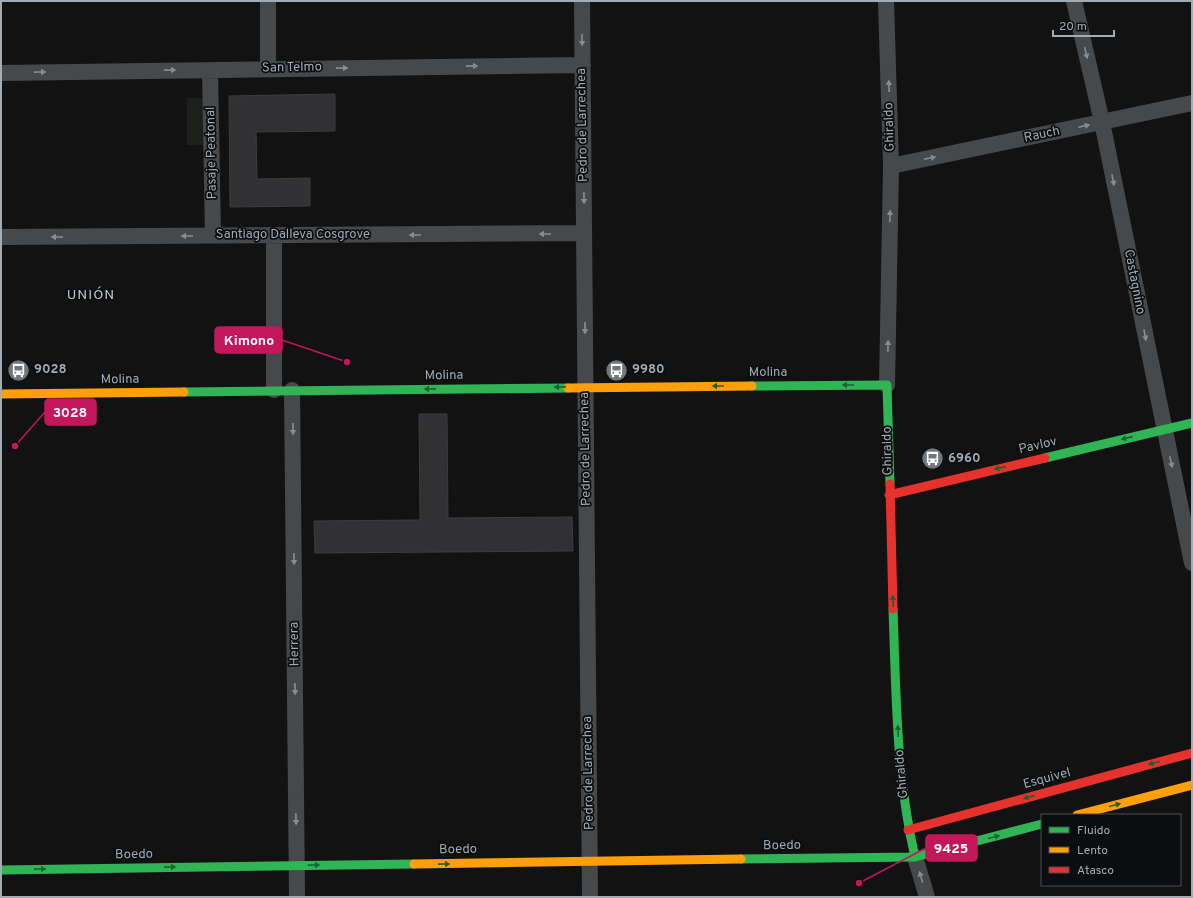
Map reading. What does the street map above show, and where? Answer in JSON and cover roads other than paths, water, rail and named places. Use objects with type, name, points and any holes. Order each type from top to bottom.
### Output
[{"type":"street","points":[[268,1],[268,69]]},
{"type":"street","name":"Pedro de Larrechea","points":[[582,1],[590,897]]},
{"type":"street","name":"Ghiraldo","points":[[886,1],[891,166],[887,385],[889,495],[900,770],[908,830],[927,897]]},
{"type":"street","name":"Castagnino","points":[[1074,1],[1102,122],[1192,563]]},
{"type":"street","name":"San Telmo","points":[[1,73],[582,65]]},
{"type":"street","name":"Pasaje Peatonal","points":[[210,70],[213,236]]},
{"type":"street","name":"Rauch","points":[[891,166],[1192,104]]},
{"type":"street","name":"Santiago Dalleva Cosgrove","points":[[1,237],[584,233]]},
{"type":"street","points":[[274,236],[274,390]]},
{"type":"street","name":"Molina","points":[[1,394],[274,390],[887,385]]},
{"type":"street","name":"Herrera","points":[[292,390],[297,897]]},
{"type":"street","name":"Pavlov","points":[[889,495],[1192,423]]},
{"type":"street","name":"Esquivel","points":[[908,830],[1192,753]]},
{"type":"street","points":[[1081,814],[1192,785]]},
{"type":"street","points":[[915,857],[1041,824]]},
{"type":"street","name":"Boedo","points":[[1,870],[915,857]]},
{"type":"place","name":"Kimono","points":[[347,362]]},
{"type":"place","name":"9028","points":[[18,370]]},
{"type":"place","name":"9980","points":[[616,370]]},
{"type":"place","name":"3028","points":[[15,446]]},
{"type":"place","name":"6960","points":[[933,459]]},
{"type":"place","name":"9425","points":[[859,883]]},
{"type":"district","name":"UNIÓN","points":[[91,295]]}]
